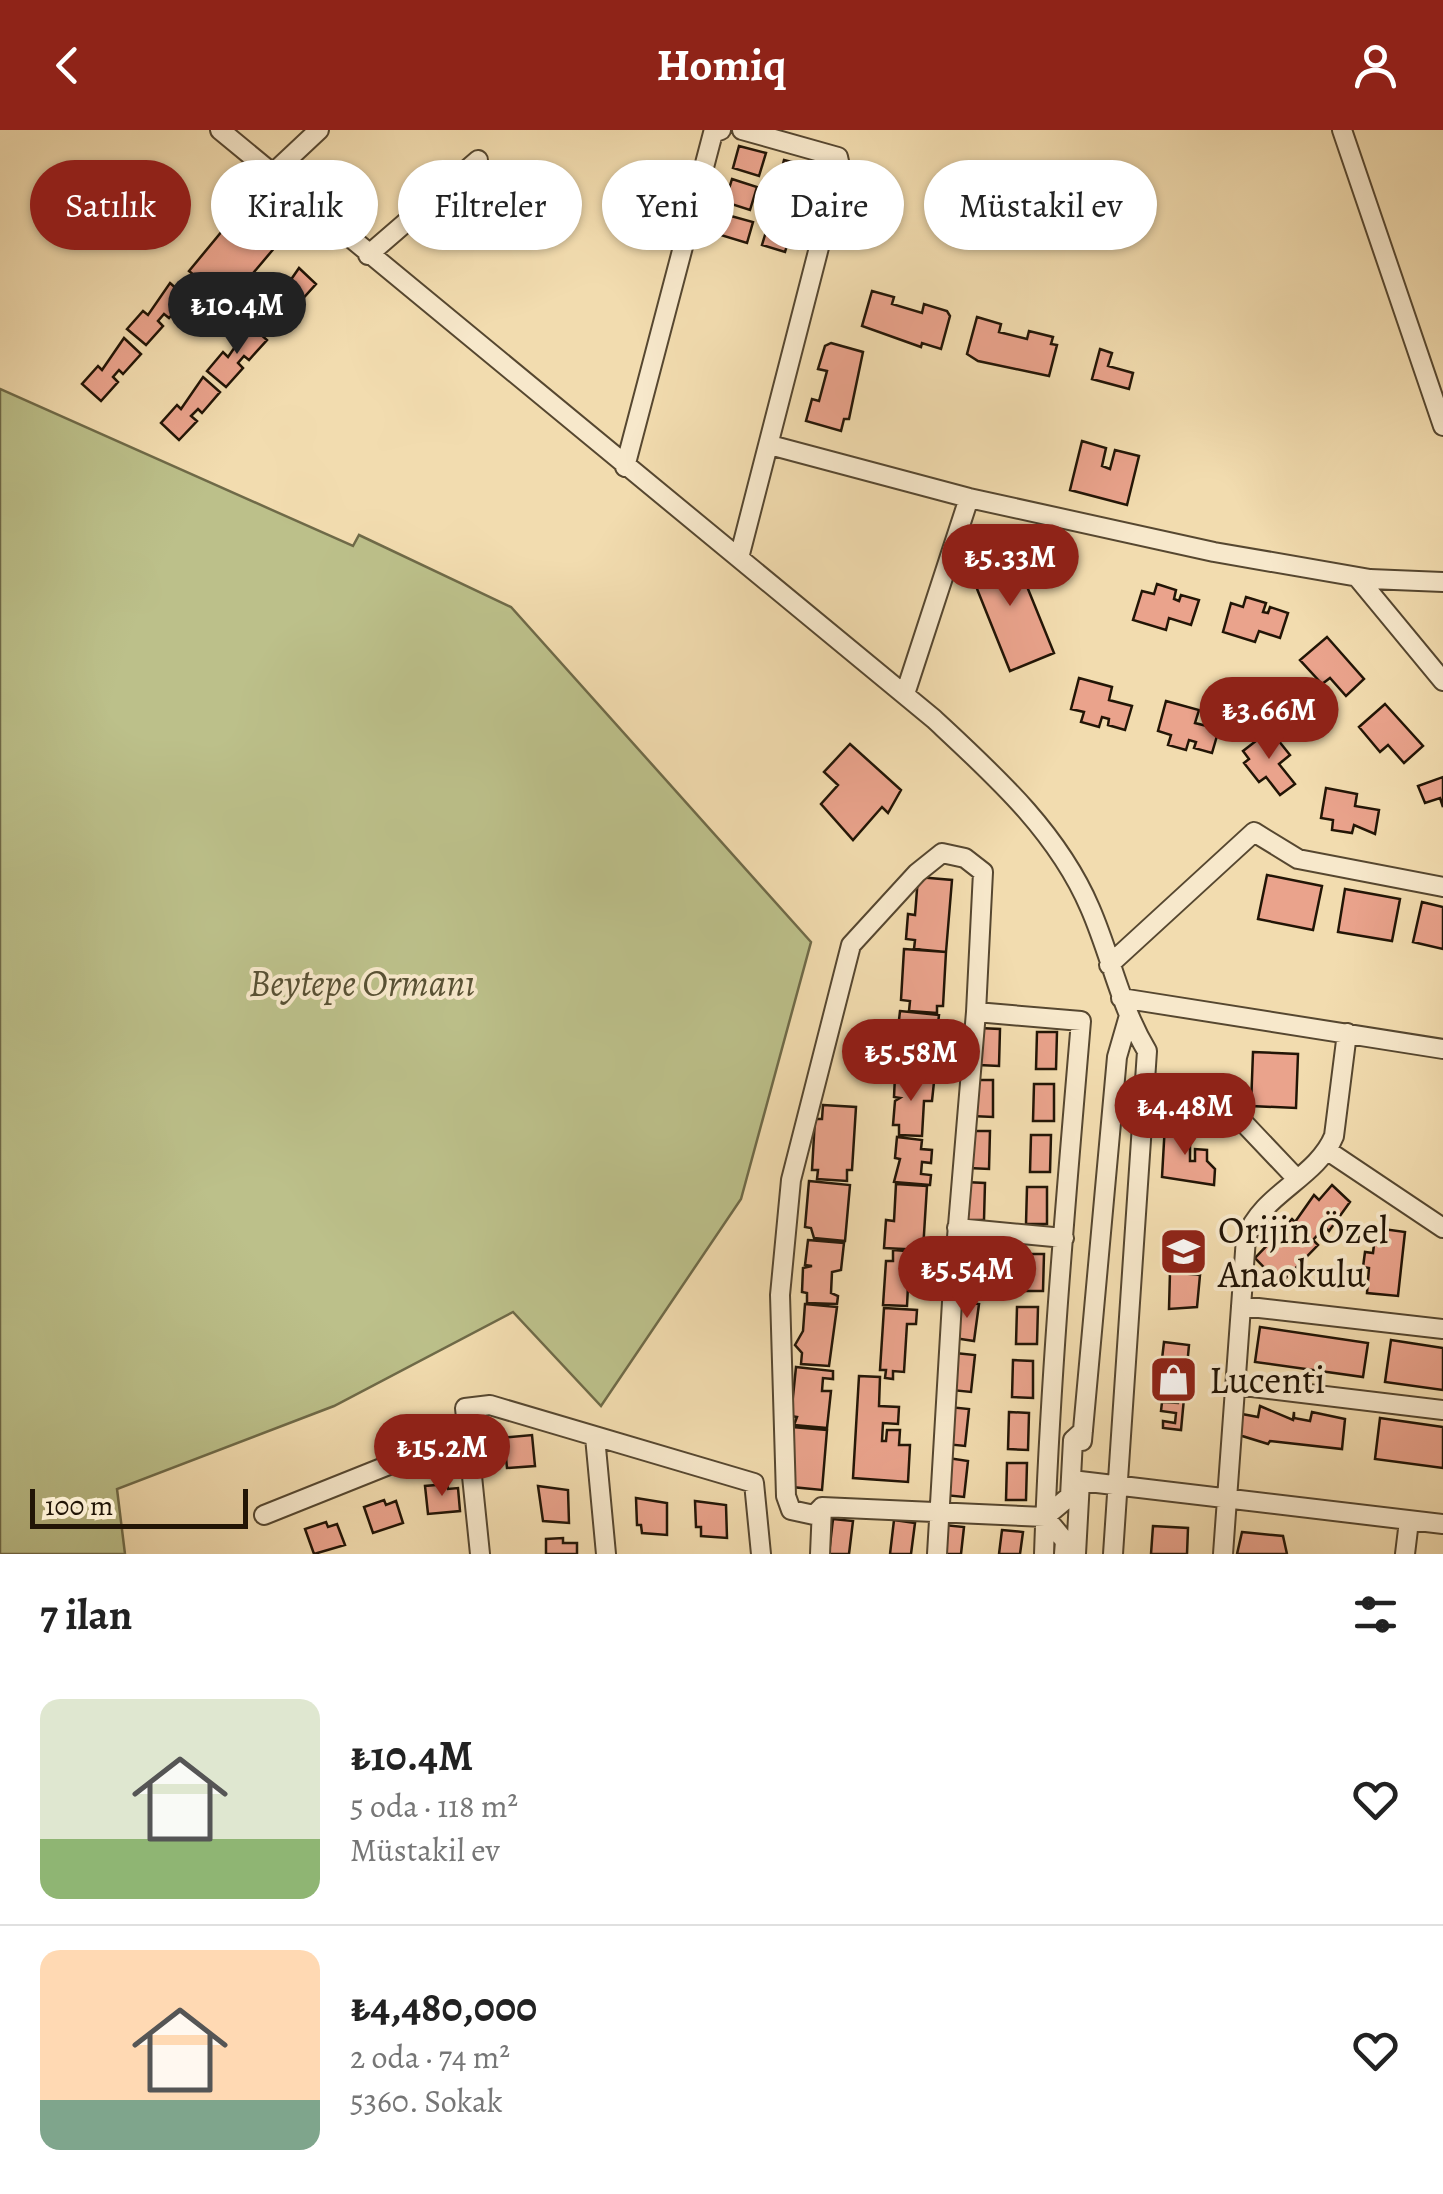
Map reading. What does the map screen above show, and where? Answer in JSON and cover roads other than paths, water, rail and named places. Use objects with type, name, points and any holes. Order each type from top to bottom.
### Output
[{"type":"street","points":[[220,130],[253,160]]},
{"type":"street","points":[[288,160],[319,130]]},
{"type":"street","points":[[625,466],[713,134],[721,130]]},
{"type":"street","points":[[740,554],[840,166],[838,157],[742,130]]},
{"type":"street","points":[[1342,130],[1443,426]]},
{"type":"street","points":[[368,255],[398,229]]},
{"type":"street","points":[[362,250],[625,466],[740,554],[904,694],[1017,798],[1060,854],[1090,907],[1128,1019],[1146,1051],[1113,1554]]},
{"type":"street","points":[[770,446],[969,498],[1214,552],[1358,577],[1443,582]]},
{"type":"street","points":[[904,694],[969,498]]},
{"type":"street","points":[[1358,577],[1443,681]]},
{"type":"street","points":[[1109,965],[1254,832],[1298,859],[1443,888]]},
{"type":"street","points":[[937,1554],[940,1510],[957,1228],[976,1012],[983,872],[965,858],[942,853],[917,872],[851,945],[791,1180],[780,1294],[786,1496],[791,1510],[801,1515],[814,1515],[822,1507],[940,1510],[1046,1517],[1070,1496],[1073,1440],[1082,1431]]},
{"type":"street","points":[[1120,998],[1443,1048]]},
{"type":"street","points":[[976,1012],[1081,1021],[1044,1554]]},
{"type":"street","points":[[1076,1554],[1082,1431],[1117,1057],[1128,1019]]},
{"type":"street","points":[[1224,1554],[1250,1227],[1328,1151],[1334,1136],[1347,1032]]},
{"type":"street","points":[[1146,1096],[1223,1101],[1296,1179]]},
{"type":"street","points":[[1328,1151],[1443,1228]]},
{"type":"street","points":[[957,1228],[1064,1238]]},
{"type":"street","points":[[1241,1306],[1443,1329]]},
{"type":"street","points":[[1235,1386],[1443,1410]]},
{"type":"street","points":[[480,1554],[465,1408],[490,1405],[754,1483],[761,1554]]},
{"type":"street","points":[[595,1438],[606,1554]]},
{"type":"street","points":[[264,1516],[409,1457],[469,1449]]},
{"type":"street","points":[[1080,1480],[1443,1524]]},
{"type":"street","points":[[820,1554],[822,1507]]},
{"type":"street","points":[[1046,1517],[1065,1541],[1064,1554]]},
{"type":"street","points":[[1405,1554],[1409,1521]]},
{"type":"place","name":"Orijin Özel Anaokulu","points":[[1183,1252]]},
{"type":"place","name":"Lucenti","points":[[1174,1380]]},
{"type":"park label","name":"Beytepe Ormanı","points":[[362,983]]}]
